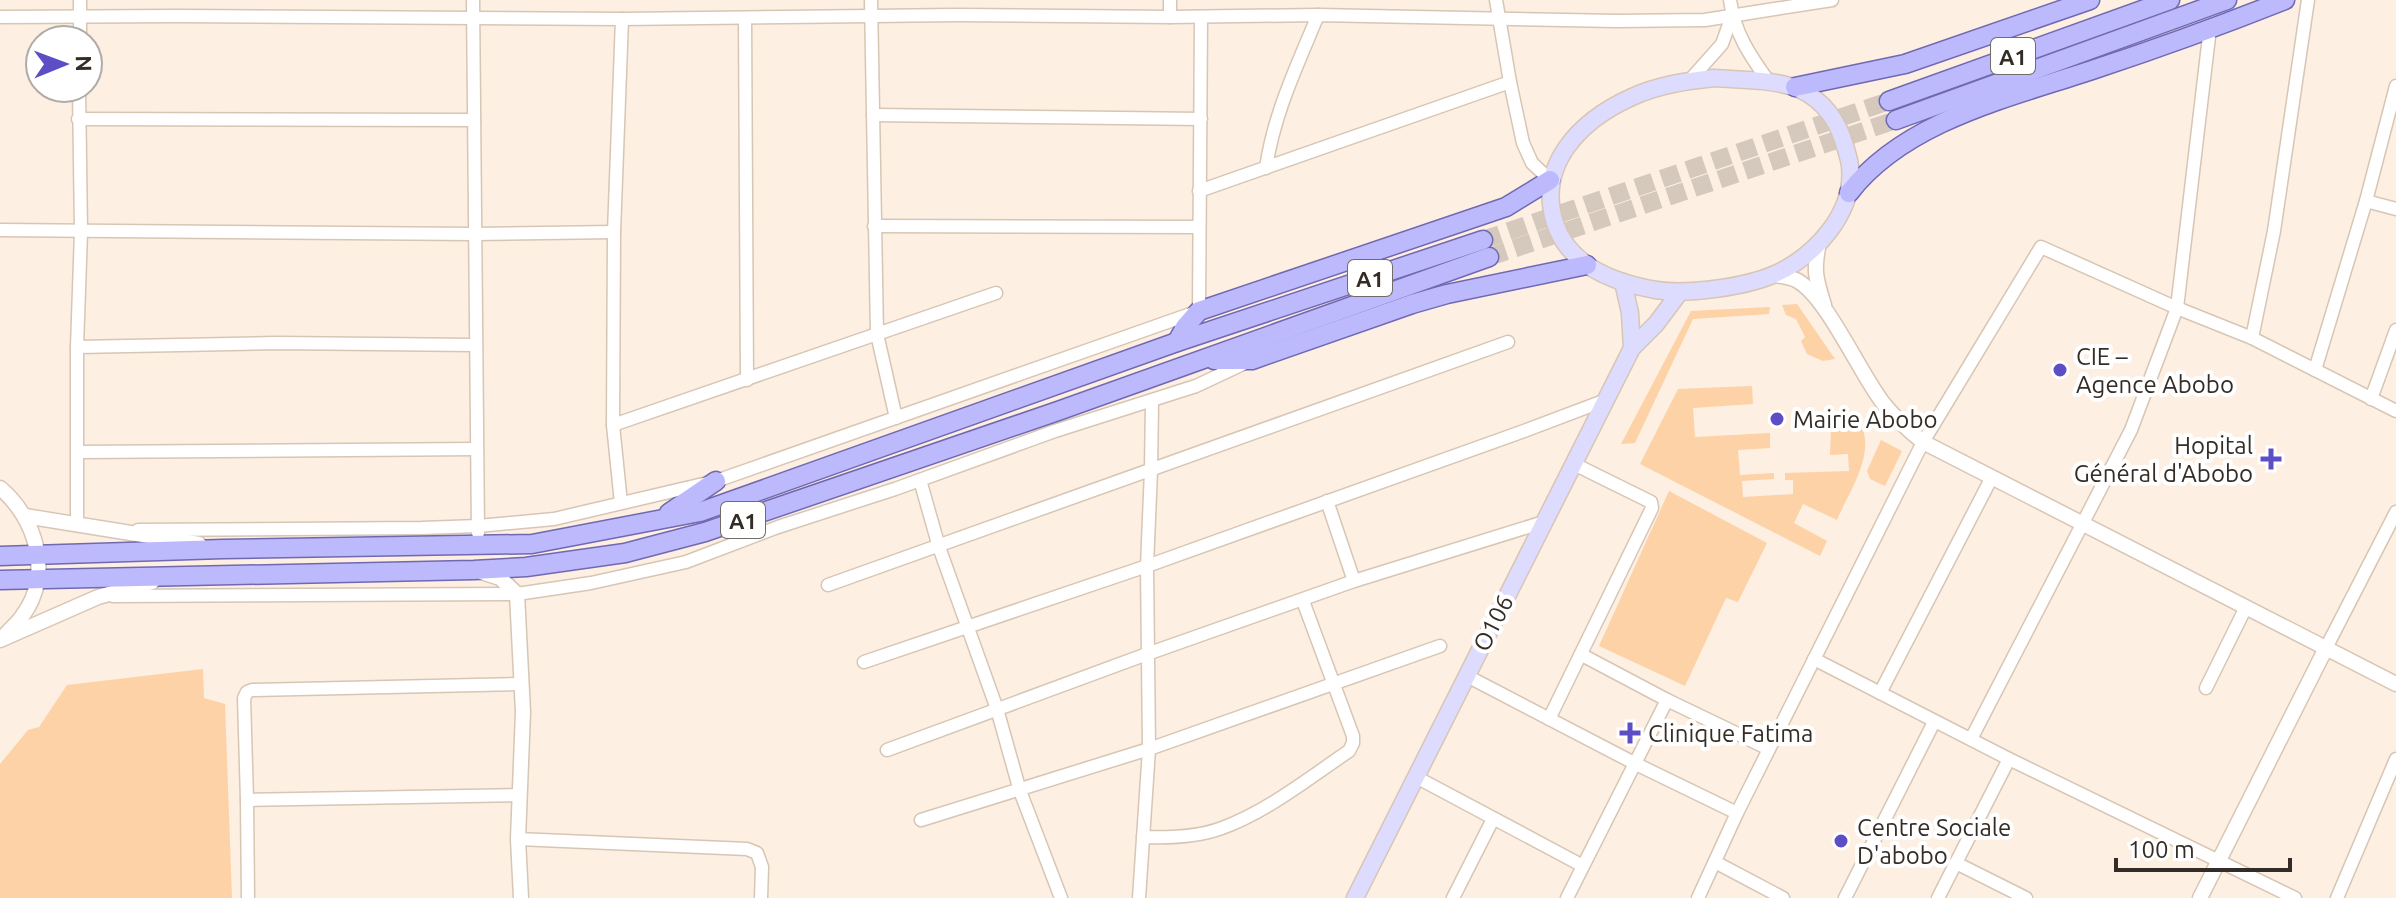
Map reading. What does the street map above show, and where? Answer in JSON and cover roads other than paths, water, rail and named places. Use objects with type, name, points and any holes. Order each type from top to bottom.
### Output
[{"type":"main road","points":[[1795,87],[1905,64],[2090,0]]},
{"type":"main road","name":"A1","points":[[1889,101],[2170,0]]},
{"type":"main road","name":"A1","points":[[1896,120],[2227,0]]},
{"type":"main road","points":[[1849,193],[1850,167],[1839,129],[1819,102],[1795,87],[1714,78],[1690,80],[1651,90],[1631,97],[1602,115],[1580,132],[1563,152],[1550,180],[1552,213],[1566,247],[1587,265],[1623,282],[1680,292],[1708,290],[1774,275],[1819,243],[1862,176],[1877,162],[1923,132],[1949,119],[2285,0]]},
{"type":"main road","points":[[1177,342],[1199,311],[1506,207],[1550,180]]},
{"type":"main road","name":"A1","points":[[37,580],[474,570],[526,567],[625,553],[705,532],[1203,360],[1486,248],[1177,342],[715,507],[656,521],[532,544],[223,549],[38,556]]},
{"type":"main road","points":[[1203,360],[1252,360],[1447,294],[1587,265]]},
{"type":"main road","points":[[1623,282],[1630,313],[1632,348]]},
{"type":"main road","name":"O106","points":[[1355,898],[1632,348],[1656,324],[1680,292]]},
{"type":"main road","points":[[656,521],[716,481]]},
{"type":"main road","points":[[0,556],[38,556]]},
{"type":"main road","points":[[0,580],[37,580]]},
{"type":"street","points":[[80,0],[80,24]]},
{"type":"street","points":[[473,0],[480,546]]},
{"type":"street","points":[[871,0],[877,334],[896,418]]},
{"type":"street","points":[[1170,0],[1170,17]]},
{"type":"street","points":[[1496,0],[1526,154],[1550,180]]},
{"type":"street","points":[[1730,0],[1732,16],[1749,53],[1769,82]]},
{"type":"street","points":[[0,17],[622,19],[1318,15],[1616,21],[1705,20],[1832,0]]},
{"type":"street","points":[[2252,338],[2274,231],[2308,0]]},
{"type":"street","points":[[1266,168],[1271,135],[1282,102],[1318,15]]},
{"type":"street","points":[[1690,80],[1722,44],[1732,16]]},
{"type":"street","points":[[116,530],[478,526],[554,519],[716,481],[1199,311],[1201,17]]},
{"type":"street","points":[[745,18],[747,380]]},
{"type":"street","points":[[621,503],[613,425],[614,232],[622,19]]},
{"type":"street","points":[[1971,739],[2131,430],[2177,308],[2210,28]]},
{"type":"street","points":[[1199,191],[1510,82]]},
{"type":"street","points":[[2315,370],[2366,201],[2396,86]]},
{"type":"street","points":[[77,524],[77,347],[81,232],[78,104]]},
{"type":"street","points":[[873,115],[1201,119]]},
{"type":"street","points":[[78,119],[474,120]]},
{"type":"street","points":[[2366,201],[2396,209]]},
{"type":"street","points":[[874,226],[1199,227]]},
{"type":"street","points":[[0,230],[475,234],[614,232]]},
{"type":"street","points":[[1819,243],[1815,278],[1827,313]]},
{"type":"street","points":[[1698,898],[1737,813],[1923,442],[2041,247],[2252,338],[2396,411]]},
{"type":"street","points":[[1774,275],[1798,281],[1806,288],[1827,313],[1883,404],[1923,442],[2396,684]]},
{"type":"street","points":[[613,425],[996,293]]},
{"type":"street","points":[[2371,399],[2396,330]]},
{"type":"street","points":[[828,585],[1508,342]]},
{"type":"street","points":[[77,347],[277,343],[476,345]]},
{"type":"street","points":[[98,597],[517,594],[591,583],[686,562],[1055,431],[1196,386],[1252,360]]},
{"type":"street","points":[[864,662],[1147,566],[1606,400]]},
{"type":"street","points":[[1139,898],[1149,749],[1147,566],[1152,401]]},
{"type":"street","points":[[78,452],[477,449]]},
{"type":"street","points":[[1549,719],[1652,505],[1574,464]]},
{"type":"street","points":[[1880,693],[1992,477]]},
{"type":"street","points":[[920,480],[939,547],[997,709],[1020,791],[1061,898]]},
{"type":"street","points":[[0,488],[25,516],[34,535],[38,556],[37,580],[24,614],[0,640]]},
{"type":"street","points":[[1327,501],[1354,581]]},
{"type":"street","points":[[2200,898],[2396,512]]},
{"type":"street","points":[[25,516],[223,549]]},
{"type":"street","points":[[887,750],[1354,581],[1544,522]]},
{"type":"street","points":[[474,570],[500,578],[517,594],[522,684],[518,839],[521,898]]},
{"type":"street","points":[[0,640],[98,597],[175,576]]},
{"type":"street","points":[[1143,837],[1168,838],[1220,829],[1254,813],[1349,751],[1353,736],[1303,601]]},
{"type":"street","points":[[2206,688],[2246,607]]},
{"type":"street","points":[[921,820],[1149,749],[1440,646]]},
{"type":"street","points":[[1582,655],[1769,749]]},
{"type":"street","points":[[1814,659],[1934,722],[2295,898]]},
{"type":"street","points":[[1467,676],[1737,813]]},
{"type":"street","points":[[248,898],[244,698],[247,692],[522,684]]},
{"type":"street","points":[[1567,898],[1667,700]]},
{"type":"street","points":[[1845,898],[1934,722]]},
{"type":"street","points":[[1938,898],[2009,759]]},
{"type":"street","points":[[2337,898],[2396,759]]},
{"type":"street","points":[[1416,777],[1583,866]]},
{"type":"street","points":[[247,800],[520,795]]},
{"type":"street","points":[[1453,898],[1493,819]]},
{"type":"street","points":[[518,839],[747,849],[757,853],[762,867],[761,898]]},
{"type":"street","points":[[1715,862],[1783,898]]},
{"type":"street","points":[[1956,863],[2026,898]]},
{"type":"tunnel","points":[[1483,240],[1889,101]]},
{"type":"tunnel","points":[[1489,257],[1896,120]]},
{"type":"place","name":"CIE – Agence Abobo","points":[[2060,370]]},
{"type":"place","name":"Mairie Abobo","points":[[1777,419]]},
{"type":"place","name":"Hopital Général d'Abobo","points":[[2271,459]]},
{"type":"place","name":"Clinique Fatima","points":[[1630,733]]},
{"type":"place","name":"Centre Sociale D'abobo","points":[[1841,841]]}]
